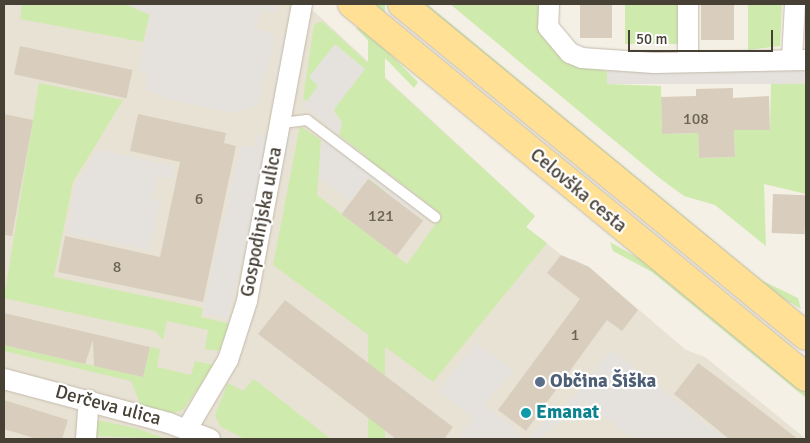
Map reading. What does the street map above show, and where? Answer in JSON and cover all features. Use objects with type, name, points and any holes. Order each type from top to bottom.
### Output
[{"type":"main road","name":"Celovška cesta","points":[[352,4],[806,377]]},
{"type":"main road","name":"Celovška cesta","points":[[402,4],[806,336]]},
{"type":"street","name":"Gospodinjska ulica","points":[[188,429],[234,341],[256,265],[302,4]]},
{"type":"street","points":[[548,4],[548,26],[570,53],[582,58],[688,62],[799,59],[795,4]]},
{"type":"street","points":[[688,4],[688,62]]},
{"type":"street","name":"Derčeva ulica","points":[[4,379],[89,400],[188,429],[207,439]]},
{"type":"street","points":[[86,439],[89,400]]},
{"type":"lane","points":[[282,123],[306,120],[435,217]]},
{"type":"shaded area","points":[[4,4],[306,4],[535,216],[526,227],[570,262],[573,259],[589,267],[686,350],[705,357],[806,439],[4,439]]},
{"type":"shaded area","points":[[125,4],[277,4],[275,13],[261,9],[256,29],[272,33],[274,42],[258,105],[235,113],[170,100],[146,89],[147,73],[138,71],[150,15]]},
{"type":"shaded area","points":[[282,36],[289,37],[279,108],[272,107]]},
{"type":"shaded area","points":[[335,44],[365,69],[332,112],[342,122],[339,135],[303,106],[318,86],[309,77]]},
{"type":"shaded area","points":[[607,70],[806,70],[806,84],[607,84]]},
{"type":"shaded area","points":[[258,134],[271,136],[228,318],[203,313],[241,146],[255,147]]},
{"type":"shaded area","points":[[288,134],[292,135],[262,256],[258,255]]},
{"type":"shaded area","points":[[322,136],[422,211],[418,216],[368,178],[349,202],[319,177]]},
{"type":"shaded area","points":[[98,149],[175,167],[172,179],[157,177],[152,199],[160,201],[150,250],[67,233],[76,184]]},
{"type":"shaded area","points":[[476,343],[513,370],[484,405],[516,428],[507,439],[457,439],[474,418],[438,392]]},
{"type":"shaded area","points":[[611,350],[726,439],[634,439],[585,403],[540,439],[526,439],[576,395]]},
{"type":"shaded area","points":[[516,431],[526,439],[509,439]]},
{"type":"green space","points":[[22,4],[125,4],[150,14],[143,42],[20,19]]},
{"type":"green space","points":[[368,4],[385,4],[385,439],[368,439]]},
{"type":"green space","points":[[417,4],[427,4],[761,280],[798,298],[801,309],[760,285]]},
{"type":"green space","points":[[450,4],[542,4],[572,63],[607,71],[608,84],[661,86],[662,134],[698,133],[699,158],[735,157],[734,130],[770,129],[771,83],[806,84],[806,194],[764,184],[766,246],[715,205],[684,196],[662,180]]},
{"type":"green space","points":[[625,4],[688,4],[688,44],[625,44]]},
{"type":"green space","points":[[748,4],[782,4],[780,46],[748,50]]},
{"type":"green space","points":[[322,21],[535,216],[526,227],[547,243],[433,382],[273,265],[300,126],[321,140],[317,195],[407,264],[442,215],[339,135],[342,122],[318,86],[307,101],[303,99],[314,25]]},
{"type":"green space","points":[[360,24],[418,82],[414,88],[356,28]]},
{"type":"green space","points":[[39,83],[123,100],[73,182],[54,277],[203,308],[201,317],[231,324],[219,351],[205,349],[208,330],[167,321],[163,340],[155,331],[4,298]]},
{"type":"green space","points":[[610,242],[656,268],[806,391],[806,398],[652,272],[613,251]]},
{"type":"green space","points":[[4,345],[143,377],[150,347],[160,349],[157,367],[191,375],[195,361],[214,365],[183,410],[170,414],[141,405],[131,381],[4,351]]},
{"type":"green space","points":[[254,379],[331,439],[245,439],[221,427],[215,415],[228,383],[243,391]]},
{"type":"green space","points":[[97,420],[135,428],[167,439],[97,436]]},
{"type":"building","points":[[580,4],[612,4],[612,38],[580,38]]},
{"type":"building","points":[[701,4],[734,4],[734,40],[701,40]]},
{"type":"building","points":[[20,46],[132,70],[126,98],[14,74]]},
{"type":"building","points":[[733,88],[733,98],[769,96],[770,130],[734,130],[735,157],[699,158],[698,133],[662,134],[661,97],[696,96],[696,89]]},
{"type":"building","points":[[4,114],[33,120],[12,236],[4,235]]},
{"type":"building","points":[[138,114],[226,133],[224,143],[236,146],[203,302],[58,272],[65,236],[160,257],[180,162],[130,151]]},
{"type":"building","points":[[368,179],[423,221],[397,256],[342,214]]},
{"type":"building","points":[[773,194],[806,195],[805,234],[772,233]]},
{"type":"building","points":[[561,255],[589,267],[638,310],[622,331],[607,320],[526,431],[498,410],[580,299],[547,273]]},
{"type":"building","points":[[285,300],[453,427],[444,439],[396,439],[258,334]]},
{"type":"building","points":[[4,313],[150,347],[143,377],[94,366],[93,340],[85,364],[4,345]]},
{"type":"building","points":[[698,363],[798,439],[729,439],[674,394]]},
{"type":"building","points":[[4,400],[68,420],[62,439],[37,439],[4,429]]},
{"type":"place","name":"Občina Šiška","points":[[540,382]]},
{"type":"place","name":"Emanat","points":[[526,413]]}]
